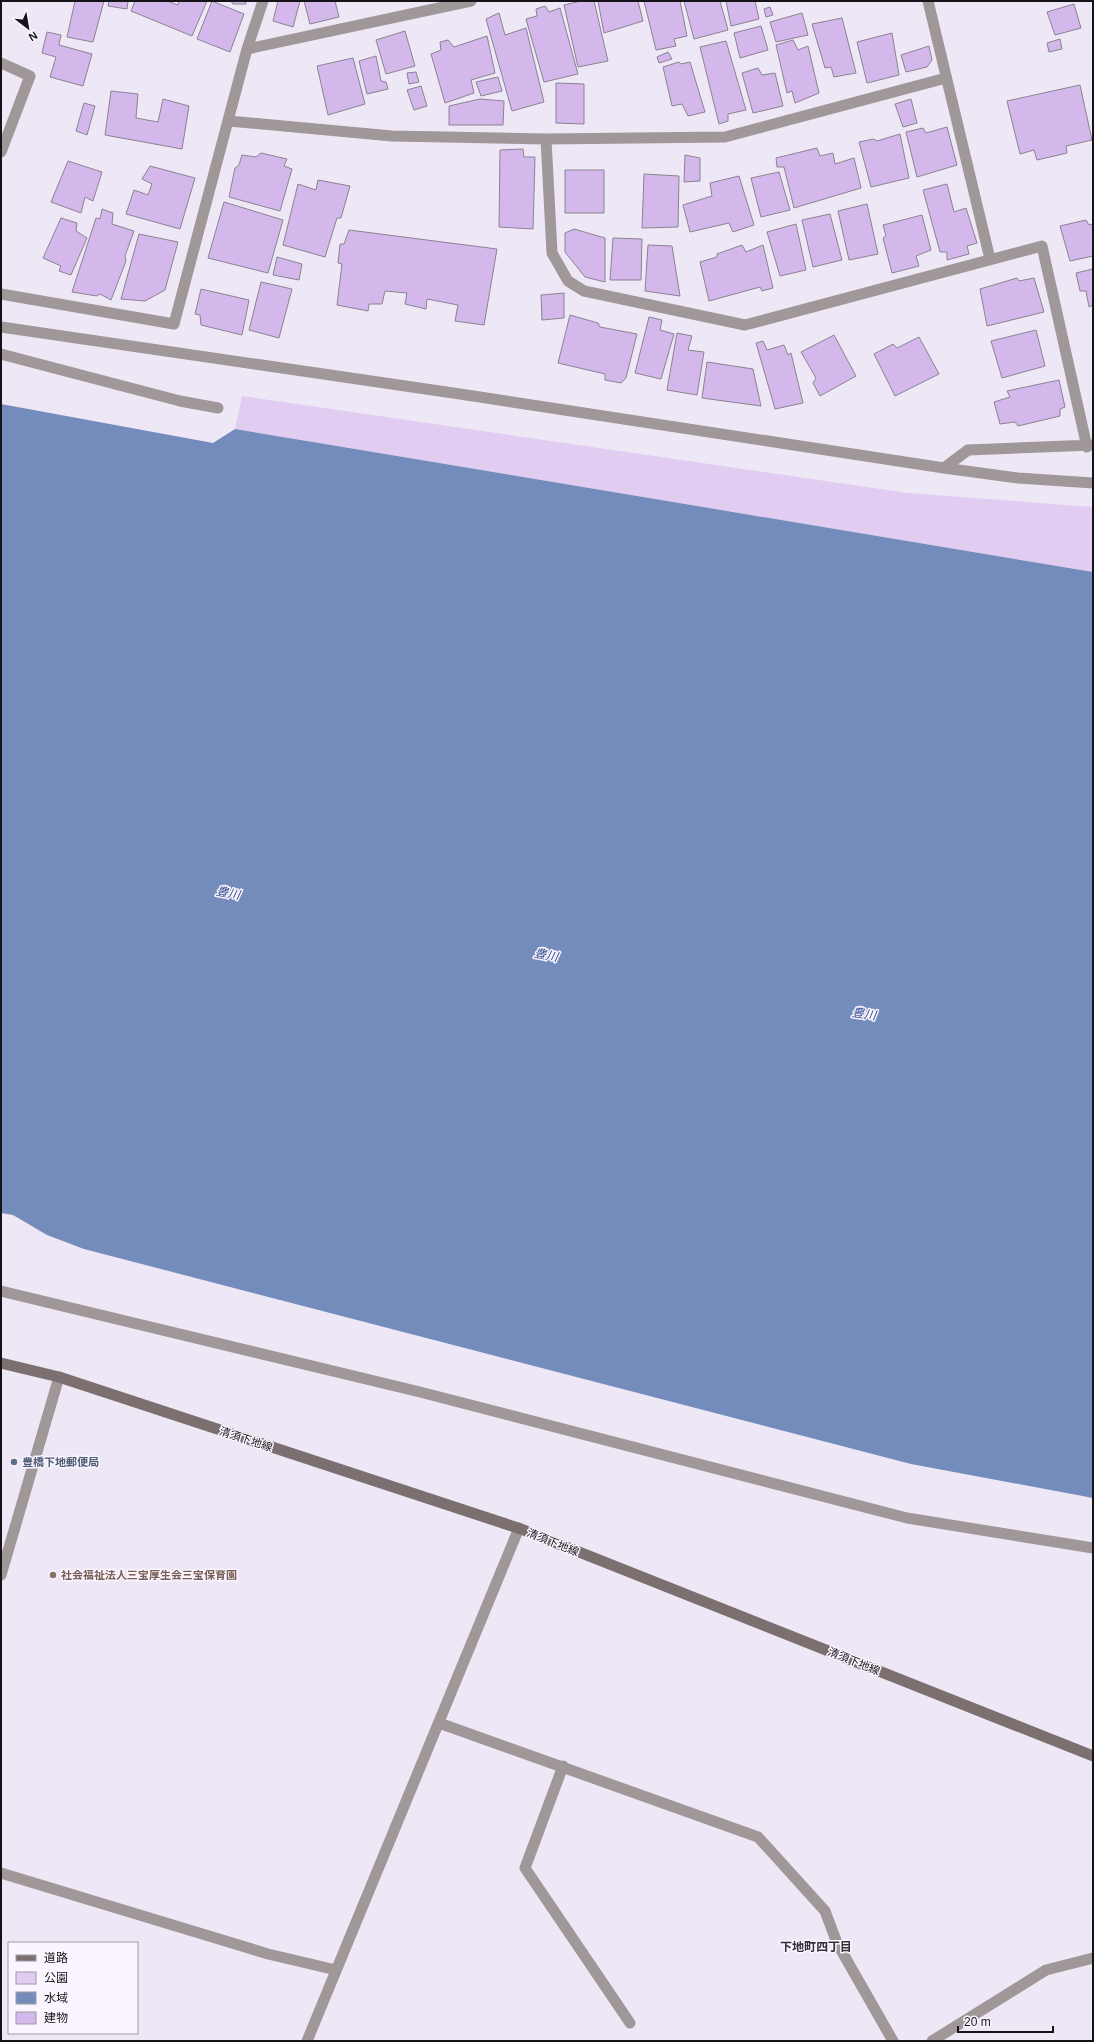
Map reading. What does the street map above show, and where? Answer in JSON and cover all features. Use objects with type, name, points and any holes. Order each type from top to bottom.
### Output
[{"type":"main road","name":"清須下地線","points":[[1,1363],[58,1377],[519,1528],[1093,1756]]},
{"type":"street","points":[[1,294],[174,324],[247,49],[263,1]]},
{"type":"street","points":[[247,49],[472,1]]},
{"type":"street","points":[[928,1],[990,259]]},
{"type":"street","points":[[1,63],[30,76],[1,152]]},
{"type":"street","points":[[229,121],[392,136],[546,139],[725,137],[946,78]]},
{"type":"street","points":[[546,139],[552,253],[568,281],[584,291],[745,325],[1042,246],[1090,446],[968,450],[944,468]]},
{"type":"street","points":[[1,327],[460,394],[944,468],[1018,478],[1093,483]]},
{"type":"street","points":[[1,354],[180,401],[218,408]]},
{"type":"street","points":[[1,1291],[427,1394],[907,1518],[1093,1548]]},
{"type":"street","points":[[1,1575],[58,1377]]},
{"type":"street","points":[[307,2041],[519,1528]]},
{"type":"street","points":[[439,1723],[563,1766],[758,1837],[825,1911],[837,1943],[893,2041]]},
{"type":"street","points":[[563,1766],[525,1868],[630,2023]]},
{"type":"street","points":[[1,1873],[268,1954],[336,1970]]},
{"type":"street","points":[[932,2041],[1046,1970],[1093,1958]]},
{"type":"green space","points":[[242,396],[908,493],[1093,507],[1093,572],[235,429]]},
{"type":"water","name":"豊川","points":[[1,404],[213,443],[235,429],[1093,572],[1093,1498],[911,1464],[84,1249],[47,1235],[13,1215],[1,1213]]},
{"type":"building","points":[[75,1],[104,1],[93,42],[67,37]]},
{"type":"building","points":[[109,1],[128,1],[127,9],[108,6]]},
{"type":"building","points":[[135,1],[167,1],[178,5],[179,1],[207,1],[192,36],[131,11]]},
{"type":"building","points":[[212,1],[244,14],[230,52],[197,39]]},
{"type":"building","points":[[231,1],[245,1],[246,4],[233,4]]},
{"type":"building","points":[[278,1],[300,1],[293,27],[273,21]]},
{"type":"building","points":[[304,1],[335,1],[339,17],[310,24]]},
{"type":"building","points":[[581,1],[594,1],[608,61],[578,67],[564,5]]},
{"type":"building","points":[[598,1],[638,1],[643,21],[604,33]]},
{"type":"building","points":[[644,1],[680,1],[687,36],[674,39],[676,46],[656,50]]},
{"type":"building","points":[[684,1],[720,1],[728,30],[694,39]]},
{"type":"building","points":[[726,1],[755,1],[759,19],[731,26]]},
{"type":"building","points":[[1074,4],[1081,28],[1055,35],[1047,12]]},
{"type":"building","points":[[545,6],[549,12],[560,8],[578,74],[544,82],[526,19],[537,16],[536,9]]},
{"type":"building","points":[[770,7],[773,15],[766,17],[764,9]]},
{"type":"building","points":[[499,13],[505,35],[526,28],[544,102],[512,111],[486,19]]},
{"type":"building","points":[[802,13],[808,35],[776,42],[770,22]]},
{"type":"building","points":[[842,18],[856,73],[834,77],[831,67],[825,68],[812,24]]},
{"type":"building","points":[[761,26],[768,50],[740,58],[734,33]]},
{"type":"building","points":[[405,31],[415,66],[386,74],[376,40]]},
{"type":"building","points":[[47,32],[61,35],[59,45],[92,54],[83,86],[50,77],[56,57],[42,53]]},
{"type":"building","points":[[892,33],[899,75],[867,83],[857,42]]},
{"type":"building","points":[[487,36],[495,73],[471,80],[474,93],[445,103],[431,54],[441,50],[440,42],[448,40],[454,47]]},
{"type":"building","points":[[1060,39],[1062,49],[1049,52],[1047,43]]},
{"type":"building","points":[[793,40],[798,50],[808,46],[819,93],[795,103],[792,91],[787,93],[776,45]]},
{"type":"building","points":[[726,41],[746,110],[728,114],[728,121],[719,124],[700,47]]},
{"type":"building","points":[[929,46],[932,60],[927,67],[906,72],[901,55]]},
{"type":"building","points":[[668,52],[672,59],[659,63],[657,57]]},
{"type":"building","points":[[376,56],[381,81],[386,82],[388,89],[367,94],[359,61]]},
{"type":"building","points":[[353,58],[365,104],[328,115],[317,66]]},
{"type":"building","points":[[679,62],[681,64],[690,62],[705,112],[688,116],[682,104],[672,106],[663,67]]},
{"type":"building","points":[[758,68],[762,75],[775,73],[783,106],[753,113],[742,73]]},
{"type":"building","points":[[416,72],[419,82],[409,84],[407,73]]},
{"type":"building","points":[[498,77],[502,91],[481,96],[476,82]]},
{"type":"building","points":[[556,83],[584,84],[584,124],[556,123]]},
{"type":"building","points":[[1080,85],[1092,140],[1066,146],[1067,153],[1037,160],[1034,150],[1020,154],[1007,101]]},
{"type":"building","points":[[421,86],[427,106],[414,110],[407,90]]},
{"type":"building","points":[[111,91],[138,94],[136,118],[158,122],[163,99],[189,106],[182,149],[105,135]]},
{"type":"building","points":[[480,99],[504,101],[503,125],[449,125],[449,106]]},
{"type":"building","points":[[911,99],[917,123],[903,127],[895,104]]},
{"type":"building","points":[[84,103],[95,106],[87,135],[76,131]]},
{"type":"building","points":[[947,127],[957,165],[917,177],[906,132],[923,128],[926,133]]},
{"type":"building","points":[[900,134],[909,178],[871,187],[859,142],[874,139],[877,141]]},
{"type":"building","points":[[817,148],[820,156],[833,153],[835,164],[854,158],[861,188],[794,208],[784,167],[777,167],[776,158]]},
{"type":"building","points":[[523,149],[524,157],[535,157],[533,229],[499,227],[500,150]]},
{"type":"building","points":[[261,153],[287,159],[284,166],[292,169],[280,211],[229,197],[235,168],[239,165],[242,155],[256,157]]},
{"type":"building","points":[[685,155],[700,158],[700,181],[684,182]]},
{"type":"building","points":[[68,161],[102,172],[93,201],[85,197],[81,213],[51,202]]},
{"type":"building","points":[[150,166],[195,178],[180,229],[126,214],[134,190],[148,195],[152,184],[142,179]]},
{"type":"building","points":[[565,170],[604,170],[604,213],[565,213]]},
{"type":"building","points":[[779,172],[790,210],[761,217],[751,178]]},
{"type":"building","points":[[644,174],[679,176],[678,227],[642,228]]},
{"type":"building","points":[[739,176],[754,225],[733,232],[729,223],[690,232],[683,205],[712,196],[710,183]]},
{"type":"building","points":[[318,180],[350,186],[341,218],[337,218],[325,257],[283,245],[298,184],[316,190]]},
{"type":"building","points":[[947,184],[954,212],[966,208],[977,243],[967,246],[969,254],[947,260],[947,252],[940,252],[923,190]]},
{"type":"building","points":[[224,202],[283,220],[268,273],[208,258]]},
{"type":"building","points":[[867,204],[878,254],[849,260],[838,211]]},
{"type":"building","points":[[102,209],[113,213],[112,224],[134,231],[125,256],[126,261],[111,300],[100,294],[97,296],[72,292],[96,218],[100,219]]},
{"type":"building","points":[[830,214],[842,260],[813,267],[802,220]]},
{"type":"building","points":[[922,215],[931,250],[916,256],[919,266],[892,273],[883,238],[886,236],[883,225]]},
{"type":"building","points":[[61,218],[77,223],[76,231],[87,238],[71,275],[59,271],[61,266],[43,258]]},
{"type":"building","points":[[1086,220],[1089,225],[1093,224],[1093,256],[1070,261],[1060,226]]},
{"type":"building","points":[[796,224],[806,270],[780,276],[767,232]]},
{"type":"building","points":[[574,229],[605,238],[605,282],[585,277],[565,252],[565,233]]},
{"type":"building","points":[[349,230],[497,249],[484,325],[455,321],[458,305],[427,299],[426,309],[405,304],[407,293],[385,291],[382,304],[369,304],[368,311],[337,305],[342,264],[338,263],[340,244],[344,244]]},
{"type":"building","points":[[139,234],[178,242],[165,290],[145,301],[121,299]]},
{"type":"building","points":[[613,238],[642,239],[641,280],[610,280]]},
{"type":"building","points":[[648,245],[672,246],[680,296],[645,291]]},
{"type":"building","points":[[742,245],[746,252],[763,245],[773,288],[762,291],[760,287],[709,301],[700,262],[717,257],[717,254]]},
{"type":"building","points":[[277,257],[302,264],[299,280],[273,275]]},
{"type":"building","points":[[1093,269],[1093,305],[1089,307],[1086,291],[1080,291],[1076,273]]},
{"type":"building","points":[[1017,278],[1019,281],[1034,278],[1044,312],[987,326],[980,289]]},
{"type":"building","points":[[261,282],[292,289],[279,338],[249,330]]},
{"type":"building","points":[[201,289],[249,300],[242,335],[201,325],[200,315],[195,314]]},
{"type":"building","points":[[564,293],[564,318],[542,320],[541,295]]},
{"type":"building","points":[[570,315],[598,323],[600,327],[637,334],[626,378],[621,383],[605,380],[605,374],[558,363]]},
{"type":"building","points":[[649,317],[662,320],[660,330],[674,334],[661,379],[635,373]]},
{"type":"building","points":[[1036,330],[1045,366],[1002,378],[991,341]]},
{"type":"building","points":[[677,333],[692,336],[688,350],[704,352],[697,395],[667,390]]},
{"type":"building","points":[[834,335],[856,376],[820,396],[813,383],[816,378],[801,352]]},
{"type":"building","points":[[919,337],[939,374],[895,396],[874,354],[893,344],[897,348]]},
{"type":"building","points":[[763,341],[767,350],[784,345],[788,355],[791,353],[803,403],[775,409],[756,343]]},
{"type":"building","points":[[707,362],[753,369],[761,406],[702,398]]},
{"type":"building","points":[[1059,380],[1065,407],[1060,409],[1060,416],[1018,426],[1015,422],[1000,424],[994,402],[1010,397],[1007,391]]},
{"type":"place","name":"豊橋下地郵便局","points":[[14,1462]]},
{"type":"place","name":"社会福祉法人三宝厚生会三宝保育園","points":[[53,1575]]},
{"type":"district","name":"下地町四丁目","points":[[816,1947]]}]
